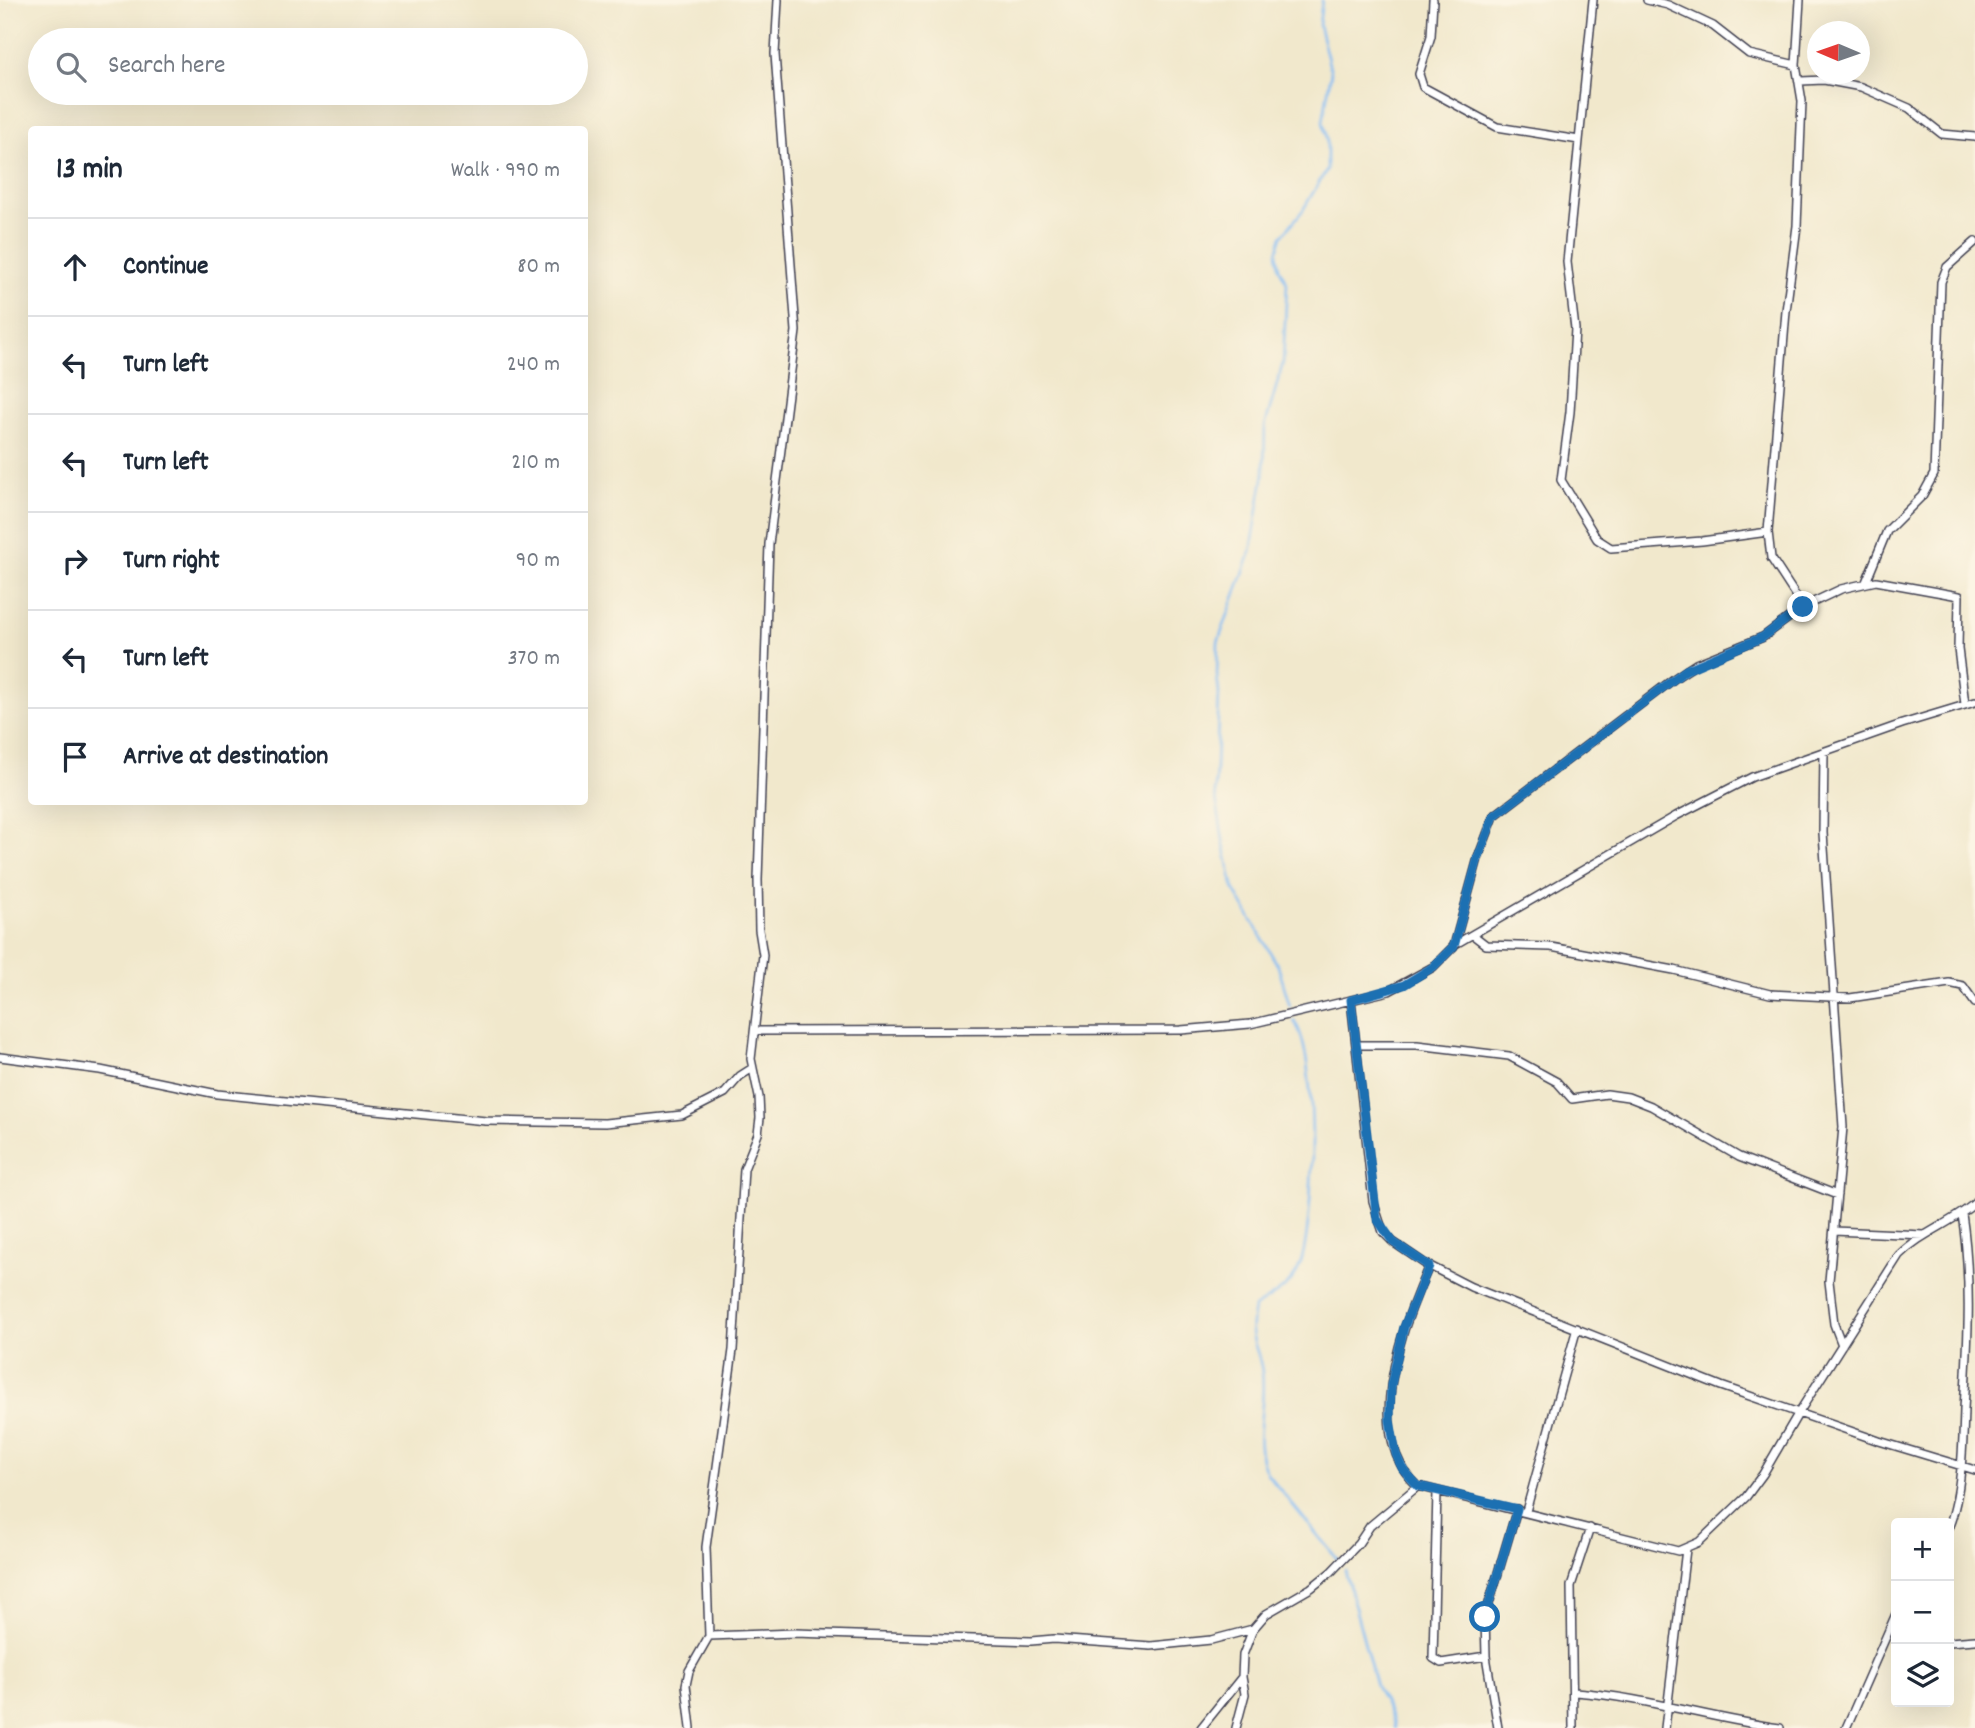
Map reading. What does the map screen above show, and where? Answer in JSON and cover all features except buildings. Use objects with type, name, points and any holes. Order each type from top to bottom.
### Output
[{"type":"street","points":[[691,1728],[686,1685],[689,1671],[709,1636],[706,1547],[733,1350],[744,1170],[758,1134],[760,1118],[759,1097],[751,1069],[763,955],[759,930],[758,880],[769,544],[796,331],[775,54],[778,0]]},
{"type":"street","points":[[1433,0],[1431,36],[1419,74],[1423,87],[1497,127],[1579,141]]},
{"type":"street","points":[[1593,0],[1567,262],[1575,329],[1568,428],[1560,475],[1563,487],[1597,539],[1611,548],[1702,541],[1768,532]]},
{"type":"street","points":[[1647,0],[1677,4],[1713,26],[1749,54],[1796,65]]},
{"type":"street","points":[[1800,0],[1796,65],[1801,81],[1797,226],[1786,311],[1768,532],[1771,558],[1803,607]]},
{"type":"street","points":[[1801,81],[1824,80],[1861,87],[1909,108],[1942,134],[1975,136]]},
{"type":"street","points":[[1866,582],[1887,531],[1923,496],[1934,474],[1941,282],[1947,267],[1975,242]]},
{"type":"street","points":[[1454,946],[1478,858],[1494,816],[1686,670],[1763,637],[1803,607],[1842,589],[1866,582],[1959,596],[1958,649],[1965,704]]},
{"type":"street","points":[[755,1031],[1181,1030],[1250,1024],[1351,1000],[1404,985],[1433,967],[1454,946],[1702,802],[1752,777],[1975,702]]},
{"type":"street","points":[[1824,752],[1823,833],[1842,1118],[1830,1303],[1842,1345]]},
{"type":"street","points":[[1473,935],[1491,946],[1551,947],[1674,970],[1770,994],[1833,999],[1862,997],[1940,982],[1963,986],[1975,1003]]},
{"type":"street","points":[[1351,1000],[1377,1219],[1393,1242],[1429,1266],[1502,1300],[1798,1413],[1975,1470]]},
{"type":"street","points":[[1356,1045],[1417,1045],[1509,1056],[1557,1082],[1573,1099],[1607,1094],[1628,1097],[1651,1106],[1739,1157],[1837,1195]]},
{"type":"street","points":[[0,1057],[100,1070],[217,1094],[486,1121],[538,1122],[605,1123],[682,1115],[725,1093],[740,1076],[751,1069]]},
{"type":"street","points":[[1429,1266],[1404,1327],[1390,1400],[1396,1454],[1402,1468],[1418,1486],[1669,1549],[1686,1549],[1699,1542],[1746,1497],[1763,1475],[1798,1413],[1899,1255],[1924,1235],[1962,1214],[1975,1203]]},
{"type":"street","points":[[1951,1518],[1960,1464],[1969,1341],[1968,1268],[1962,1214]]},
{"type":"street","points":[[1834,1231],[1924,1235]]},
{"type":"street","points":[[1526,1511],[1577,1328]]},
{"type":"street","points":[[1236,1728],[1245,1694],[1242,1677],[1243,1655],[1253,1629],[1266,1614],[1311,1588],[1331,1572],[1358,1544],[1370,1526],[1418,1486]]},
{"type":"street","points":[[1437,1491],[1433,1658],[1441,1663],[1486,1656]]},
{"type":"street","points":[[1499,1728],[1486,1656],[1485,1617],[1517,1509]]},
{"type":"street","points":[[1573,1728],[1575,1692],[1571,1586],[1590,1528]]},
{"type":"street","points":[[1665,1728],[1675,1662],[1686,1549]]},
{"type":"street","points":[[1846,1728],[1891,1626]]},
{"type":"street","points":[[709,1636],[883,1635],[1031,1641],[1054,1639],[1151,1646],[1211,1640],[1253,1629]]},
{"type":"street","points":[[1886,1639],[1891,1640]]},
{"type":"street","points":[[1954,1642],[1975,1640]]},
{"type":"street","points":[[1201,1728],[1242,1677]]},
{"type":"street","points":[[1575,1692],[1626,1696],[1722,1719],[1780,1728]]},
{"type":"waterway","points":[[1290,1006],[1278,966],[1234,889],[1223,840],[1215,792],[1218,642],[1251,552],[1264,473],[1265,426],[1283,363],[1287,283],[1279,268],[1277,252],[1282,236],[1303,210],[1327,169],[1327,139],[1323,122],[1331,72],[1319,25],[1322,0]]},
{"type":"waterway","points":[[1294,1021],[1302,1040],[1308,1068],[1311,1102],[1309,1214],[1305,1244],[1297,1272],[1281,1290],[1254,1308],[1252,1335],[1263,1385],[1260,1450],[1268,1475],[1338,1560]]},
{"type":"waterway","points":[[1345,1570],[1376,1686],[1395,1728]]},
{"type":"route","points":[[1485,1617],[1517,1509],[1418,1486],[1409,1479],[1396,1454],[1390,1420],[1391,1385],[1410,1308],[1429,1266],[1393,1242],[1383,1232],[1377,1219],[1351,1000],[1404,985],[1433,967],[1454,946],[1478,858],[1494,816],[1686,670],[1763,637],[1803,607]]}]
